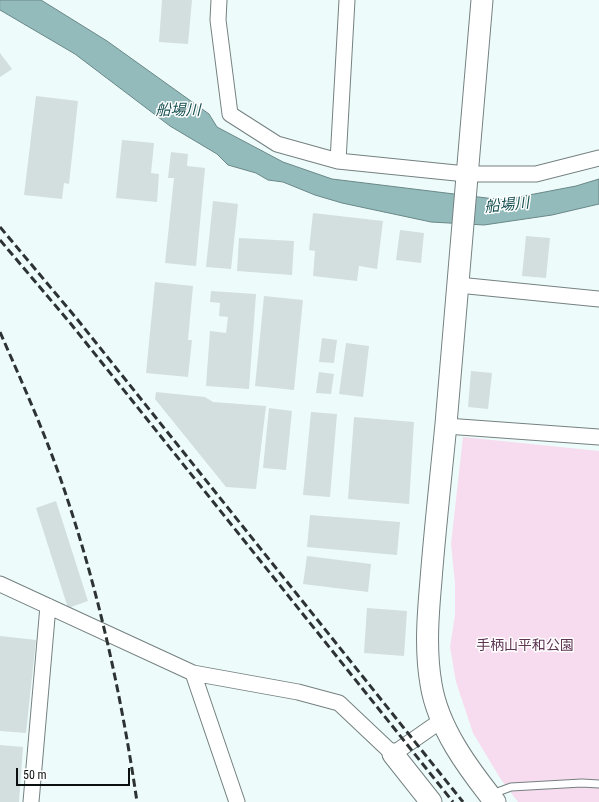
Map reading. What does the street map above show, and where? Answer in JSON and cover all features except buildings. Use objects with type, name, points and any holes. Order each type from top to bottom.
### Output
[{"type":"street","points":[[220,0],[218,20],[230,114],[277,144],[338,161],[466,174],[536,174],[599,158]]},
{"type":"street","points":[[338,161],[347,0]]},
{"type":"street","points":[[482,0],[466,174],[446,426],[435,533],[428,640],[431,684],[442,720],[455,746],[493,799]]},
{"type":"street","points":[[458,285],[599,299]]},
{"type":"street","points":[[446,426],[599,437]]},
{"type":"street","points":[[0,584],[193,673],[298,692],[339,703],[393,754],[425,800]]},
{"type":"street","points":[[31,802],[48,606]]},
{"type":"street","points":[[193,673],[237,802]]},
{"type":"street","points":[[393,754],[442,720]]},
{"type":"lane","points":[[493,799],[511,787],[582,783],[599,784]]},
{"type":"green space","name":"手柄山平和公園","points":[[463,437],[599,451],[599,802],[518,802],[500,778],[473,733],[456,682],[450,647],[455,615],[455,583],[451,544]]},
{"type":"water","name":"船場川","points":[[0,0],[41,0],[107,41],[209,114],[217,127],[283,162],[332,179],[503,200],[576,186],[599,179],[599,204],[552,215],[484,225],[431,222],[342,203],[315,195],[283,182],[268,180],[256,173],[228,165],[217,154],[170,126],[75,54],[0,10]]},
{"type":"railway","points":[[0,227],[77,319],[463,802]]},
{"type":"railway","points":[[0,240],[71,324],[453,802]]},
{"type":"railway","points":[[0,332],[52,456],[79,535],[109,648],[137,802]]}]
